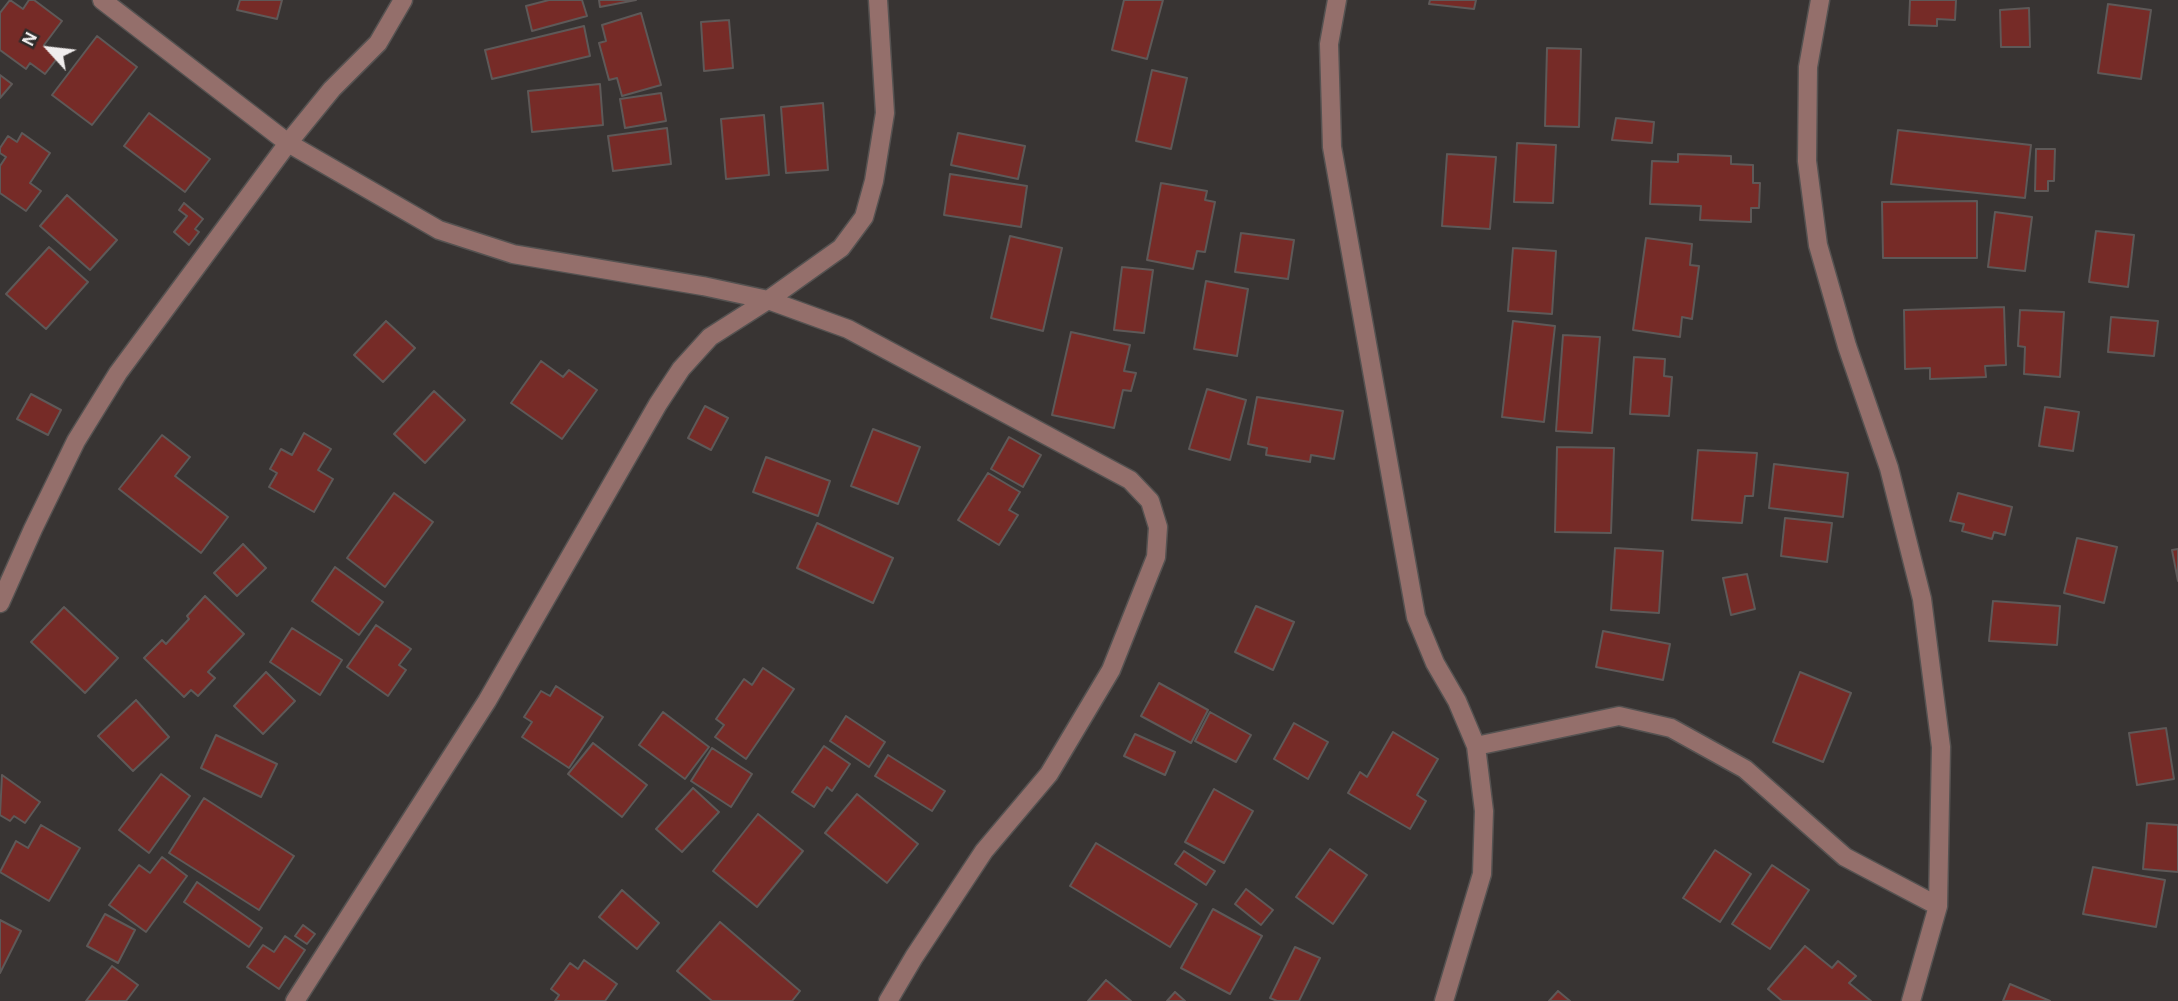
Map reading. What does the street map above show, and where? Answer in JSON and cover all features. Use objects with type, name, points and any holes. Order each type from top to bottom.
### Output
[{"type":"street","points":[[102,0],[288,144],[439,230],[513,254],[703,286],[768,300],[848,330],[1130,480],[1150,501],[1158,527],[1156,557],[1111,670],[1049,774],[984,851],[888,1001]]},
{"type":"street","points":[[0,603],[76,441],[118,373],[288,144],[332,89],[378,43],[403,0]]},
{"type":"street","points":[[295,1001],[487,701],[658,404],[681,369],[710,337],[841,248],[864,217],[874,181],[884,113],[878,0]]},
{"type":"street","points":[[1338,0],[1329,44],[1332,147],[1416,617],[1435,663],[1457,701],[1476,746],[1484,811],[1482,874],[1444,1001]]},
{"type":"street","points":[[1820,0],[1808,67],[1807,161],[1816,233],[1847,346],[1889,468],[1922,599],[1941,747],[1938,906],[1911,1001]]},
{"type":"street","points":[[1476,746],[1619,716],[1671,729],[1745,769],[1845,857],[1938,906]]},
{"type":"building","points":[[10,0],[23,9],[29,0],[34,0],[62,21],[44,45],[59,56],[45,74],[30,63],[26,69],[0,50],[0,13]]},
{"type":"building","points":[[240,0],[282,0],[277,19],[237,10]]},
{"type":"building","points":[[549,0],[582,0],[587,16],[532,31],[526,6]]},
{"type":"building","points":[[599,0],[636,0],[600,7]]},
{"type":"building","points":[[1124,0],[1163,0],[1147,59],[1112,50]]},
{"type":"building","points":[[1430,0],[1476,0],[1474,9],[1429,4]]},
{"type":"building","points":[[1910,0],[1956,0],[1955,20],[1937,19],[1937,26],[1909,25]]},
{"type":"building","points":[[2108,4],[2151,10],[2141,79],[2098,73]]},
{"type":"building","points":[[2029,8],[2030,47],[2001,47],[2000,10]]},
{"type":"building","points":[[641,13],[661,85],[622,96],[617,78],[609,80],[599,43],[606,41],[602,25]]},
{"type":"building","points":[[729,20],[733,68],[704,71],[701,22]]},
{"type":"building","points":[[584,26],[590,56],[492,79],[485,50]]},
{"type":"building","points":[[97,36],[137,67],[92,125],[52,95]]},
{"type":"building","points":[[1547,48],[1581,49],[1579,127],[1545,126]]},
{"type":"building","points":[[1152,70],[1187,78],[1171,149],[1136,141]]},
{"type":"building","points":[[0,75],[12,84],[0,98]]},
{"type":"building","points":[[600,84],[603,125],[532,132],[528,91]]},
{"type":"building","points":[[661,93],[666,121],[625,128],[620,99]]},
{"type":"building","points":[[823,103],[828,170],[786,173],[781,107]]},
{"type":"building","points":[[149,113],[210,159],[185,192],[124,146]]},
{"type":"building","points":[[764,115],[769,175],[726,179],[721,119]]},
{"type":"building","points":[[1616,118],[1654,122],[1652,143],[1612,140]]},
{"type":"building","points":[[667,128],[671,164],[613,171],[608,136]]},
{"type":"building","points":[[1898,130],[2031,145],[2025,198],[1891,184]]},
{"type":"building","points":[[22,133],[50,153],[30,183],[41,191],[26,211],[0,193],[0,166],[6,157],[0,153],[0,148],[8,136],[17,142]]},
{"type":"building","points":[[958,133],[1025,146],[1018,179],[951,165]]},
{"type":"building","points":[[1517,143],[1556,145],[1553,203],[1514,202]]},
{"type":"building","points":[[2036,149],[2055,149],[2054,181],[2048,181],[2048,191],[2035,191]]},
{"type":"building","points":[[1447,154],[1496,157],[1490,229],[1442,226]]},
{"type":"building","points":[[1678,154],[1731,156],[1731,164],[1753,165],[1753,183],[1760,183],[1759,208],[1751,208],[1751,222],[1700,220],[1701,206],[1650,204],[1652,161],[1678,162]]},
{"type":"building","points":[[950,174],[1027,186],[1021,227],[944,215]]},
{"type":"building","points":[[1161,183],[1207,191],[1205,200],[1215,202],[1205,252],[1197,251],[1193,269],[1147,260]]},
{"type":"building","points":[[67,195],[117,240],[90,270],[40,226]]},
{"type":"building","points":[[1977,201],[1977,258],[1883,258],[1882,202]]},
{"type":"building","points":[[184,203],[203,219],[195,229],[199,232],[189,245],[174,232],[187,216],[179,210]]},
{"type":"building","points":[[1995,212],[2032,217],[2025,271],[1988,267]]},
{"type":"building","points":[[2096,231],[2134,235],[2128,287],[2089,282]]},
{"type":"building","points":[[1241,233],[1294,240],[1288,279],[1235,272]]},
{"type":"building","points":[[1010,236],[1062,248],[1043,331],[991,318]]},
{"type":"building","points":[[1646,238],[1692,244],[1690,265],[1699,266],[1692,319],[1682,317],[1680,337],[1633,330]]},
{"type":"building","points":[[49,247],[88,282],[46,329],[6,294]]},
{"type":"building","points":[[1513,248],[1556,251],[1552,314],[1508,311]]},
{"type":"building","points":[[1122,267],[1153,270],[1144,333],[1114,330]]},
{"type":"building","points":[[1206,281],[1248,289],[1237,356],[1194,349]]},
{"type":"building","points":[[2004,307],[2006,365],[1985,366],[1986,377],[1930,379],[1930,368],[1905,369],[1904,310]]},
{"type":"building","points":[[2020,310],[2064,312],[2060,377],[2024,374],[2025,347],[2018,346]]},
{"type":"building","points":[[2111,317],[2158,321],[2154,356],[2108,352]]},
{"type":"building","points":[[386,321],[415,348],[383,382],[354,355]]},
{"type":"building","points":[[1513,321],[1555,326],[1544,422],[1502,417]]},
{"type":"building","points":[[1071,332],[1130,345],[1124,371],[1136,373],[1131,391],[1123,390],[1114,428],[1052,415]]},
{"type":"building","points":[[1563,335],[1600,337],[1592,433],[1556,431]]},
{"type":"building","points":[[1634,357],[1665,359],[1664,376],[1672,377],[1669,416],[1630,414]]},
{"type":"building","points":[[541,361],[563,377],[569,370],[597,390],[562,439],[511,403]]},
{"type":"building","points":[[1207,389],[1246,400],[1230,460],[1189,449]]},
{"type":"building","points":[[434,391],[465,420],[425,463],[394,434]]},
{"type":"building","points":[[31,394],[61,410],[48,435],[17,419]]},
{"type":"building","points":[[1257,397],[1343,411],[1334,459],[1311,455],[1310,462],[1266,455],[1267,448],[1248,444]]},
{"type":"building","points":[[705,406],[728,418],[711,450],[688,438]]},
{"type":"building","points":[[2045,407],[2079,412],[2073,451],[2039,446]]},
{"type":"building","points":[[873,429],[920,447],[898,504],[851,486]]},
{"type":"building","points":[[304,433],[331,449],[318,470],[333,479],[314,512],[269,487],[277,473],[270,469],[281,449],[292,455]]},
{"type":"building","points":[[162,435],[190,457],[175,476],[228,517],[201,553],[119,489]]},
{"type":"building","points":[[1009,437],[1041,455],[1023,487],[991,469]]},
{"type":"building","points":[[1557,447],[1614,448],[1611,533],[1555,532]]},
{"type":"building","points":[[1698,450],[1757,453],[1753,496],[1745,496],[1742,523],[1692,520]]},
{"type":"building","points":[[766,457],[830,481],[818,516],[753,492]]},
{"type":"building","points":[[1774,464],[1848,473],[1843,517],[1769,508]]},
{"type":"building","points":[[988,473],[1020,492],[1009,510],[1018,515],[999,545],[958,520]]},
{"type":"building","points":[[394,493],[433,522],[385,587],[347,558]]},
{"type":"building","points":[[1958,493],[2012,507],[2005,535],[1994,532],[1992,539],[1962,531],[1964,524],[1950,521]]},
{"type":"building","points":[[1785,518],[1832,523],[1827,562],[1781,556]]},
{"type":"building","points":[[817,523],[893,558],[873,603],[797,568]]},
{"type":"building","points":[[2077,538],[2117,547],[2104,603],[2064,593]]},
{"type":"building","points":[[243,544],[266,568],[237,596],[214,573]]},
{"type":"building","points":[[1615,548],[1663,551],[1659,613],[1611,610]]},
{"type":"building","points":[[2178,549],[2178,581],[2172,550]]},
{"type":"building","points":[[335,567],[383,602],[359,635],[312,601]]},
{"type":"building","points":[[1747,574],[1755,609],[1731,615],[1723,578]]},
{"type":"building","points":[[205,596],[244,634],[208,672],[215,678],[198,696],[191,690],[184,697],[144,658],[162,640],[166,644]]},
{"type":"building","points":[[1993,601],[2060,606],[2057,645],[1989,641]]},
{"type":"building","points":[[1256,606],[1294,622],[1273,670],[1235,652]]},
{"type":"building","points":[[64,607],[118,658],[85,693],[31,642]]},
{"type":"building","points":[[376,625],[411,649],[399,665],[406,670],[388,696],[347,667]]},
{"type":"building","points":[[292,628],[342,660],[320,695],[270,662]]},
{"type":"building","points":[[1603,631],[1670,644],[1663,680],[1596,667]]},
{"type":"building","points":[[763,668],[794,689],[746,759],[715,737],[724,725],[716,719],[744,679],[752,685]]},
{"type":"building","points":[[266,672],[295,701],[263,734],[234,706]]},
{"type":"building","points":[[1800,672],[1851,693],[1823,762],[1773,742]]},
{"type":"building","points":[[1159,683],[1208,710],[1191,743],[1141,716]]},
{"type":"building","points":[[556,686],[603,717],[569,768],[522,737],[532,722],[524,717],[541,691],[550,696]]},
{"type":"building","points":[[136,700],[169,737],[133,771],[98,736]]},
{"type":"building","points":[[663,712],[709,747],[685,779],[639,745]]},
{"type":"building","points":[[1210,712],[1251,735],[1236,762],[1195,741]]},
{"type":"building","points":[[846,716],[885,742],[869,767],[830,741]]},
{"type":"building","points":[[1294,723],[1328,742],[1308,779],[1274,759]]},
{"type":"building","points":[[2166,728],[2174,779],[2137,785],[2129,733]]},
{"type":"building","points":[[1393,732],[1438,759],[1417,795],[1426,801],[1410,829],[1348,793],[1360,772],[1367,777]]},
{"type":"building","points":[[1135,734],[1175,752],[1165,775],[1124,756]]},
{"type":"building","points":[[216,735],[277,764],[261,797],[201,768]]},
{"type":"building","points":[[593,743],[647,785],[622,817],[568,774]]},
{"type":"building","points":[[824,746],[850,764],[832,791],[827,787],[814,807],[792,792]]},
{"type":"building","points":[[712,748],[752,774],[731,807],[691,781]]},
{"type":"building","points":[[888,755],[945,791],[932,811],[875,776]]},
{"type":"building","points":[[161,774],[190,796],[149,853],[119,830]]},
{"type":"building","points":[[2,775],[40,802],[25,823],[14,816],[10,821],[0,815]]},
{"type":"building","points":[[693,788],[719,812],[682,852],[656,829]]},
{"type":"building","points":[[1214,789],[1253,811],[1224,863],[1185,842]]},
{"type":"building","points":[[857,794],[918,844],[887,883],[825,833]]},
{"type":"building","points":[[204,798],[294,856],[259,910],[169,853]]},
{"type":"building","points":[[758,814],[803,851],[757,907],[713,871]]},
{"type":"building","points":[[2147,823],[2178,825],[2178,872],[2143,869]]},
{"type":"building","points":[[41,825],[80,848],[49,901],[0,872],[16,841],[28,848]]},
{"type":"building","points":[[1096,843],[1197,904],[1170,947],[1070,886]]},
{"type":"building","points":[[1330,849],[1367,875],[1333,924],[1296,897]]},
{"type":"building","points":[[1715,850],[1751,874],[1720,922],[1683,898]]},
{"type":"building","points":[[1184,851],[1215,871],[1206,885],[1175,864]]},
{"type":"building","points":[[162,857],[187,876],[146,932],[109,905],[139,865],[150,873]]},
{"type":"building","points":[[1772,865],[1809,890],[1770,949],[1732,924]]},
{"type":"building","points":[[2093,867],[2165,880],[2156,927],[2083,914]]},
{"type":"building","points":[[197,882],[262,928],[249,947],[184,902]]},
{"type":"building","points":[[1246,889],[1273,910],[1261,925],[1235,904]]},
{"type":"building","points":[[622,890],[659,923],[637,949],[599,917]]},
{"type":"building","points":[[1213,909],[1262,936],[1230,994],[1181,968]]},
{"type":"building","points":[[105,914],[135,930],[118,963],[87,946]]},
{"type":"building","points":[[0,920],[21,931],[0,973]]},
{"type":"building","points":[[720,922],[800,991],[792,1001],[712,1001],[677,971]]},
{"type":"building","points":[[303,925],[315,934],[307,944],[295,936]]},
{"type":"building","points":[[285,936],[305,950],[279,989],[247,967],[263,945],[274,952]]},
{"type":"building","points":[[1805,946],[1832,968],[1838,961],[1856,976],[1849,983],[1871,1001],[1782,1001],[1768,989]]},
{"type":"building","points":[[1295,947],[1320,958],[1299,1001],[1277,1001],[1270,998]]},
{"type":"building","points":[[584,960],[617,984],[605,1001],[555,1001],[559,995],[551,989],[570,963],[578,969]]},
{"type":"building","points":[[112,966],[138,985],[126,1001],[86,1001]]},
{"type":"building","points":[[1106,980],[1131,1001],[1088,1001]]},
{"type":"building","points":[[2010,984],[2050,1001],[2003,1001]]},
{"type":"building","points":[[1558,991],[1570,1001],[1549,1001]]},
{"type":"building","points":[[1175,992],[1185,1001],[1167,1001]]}]
